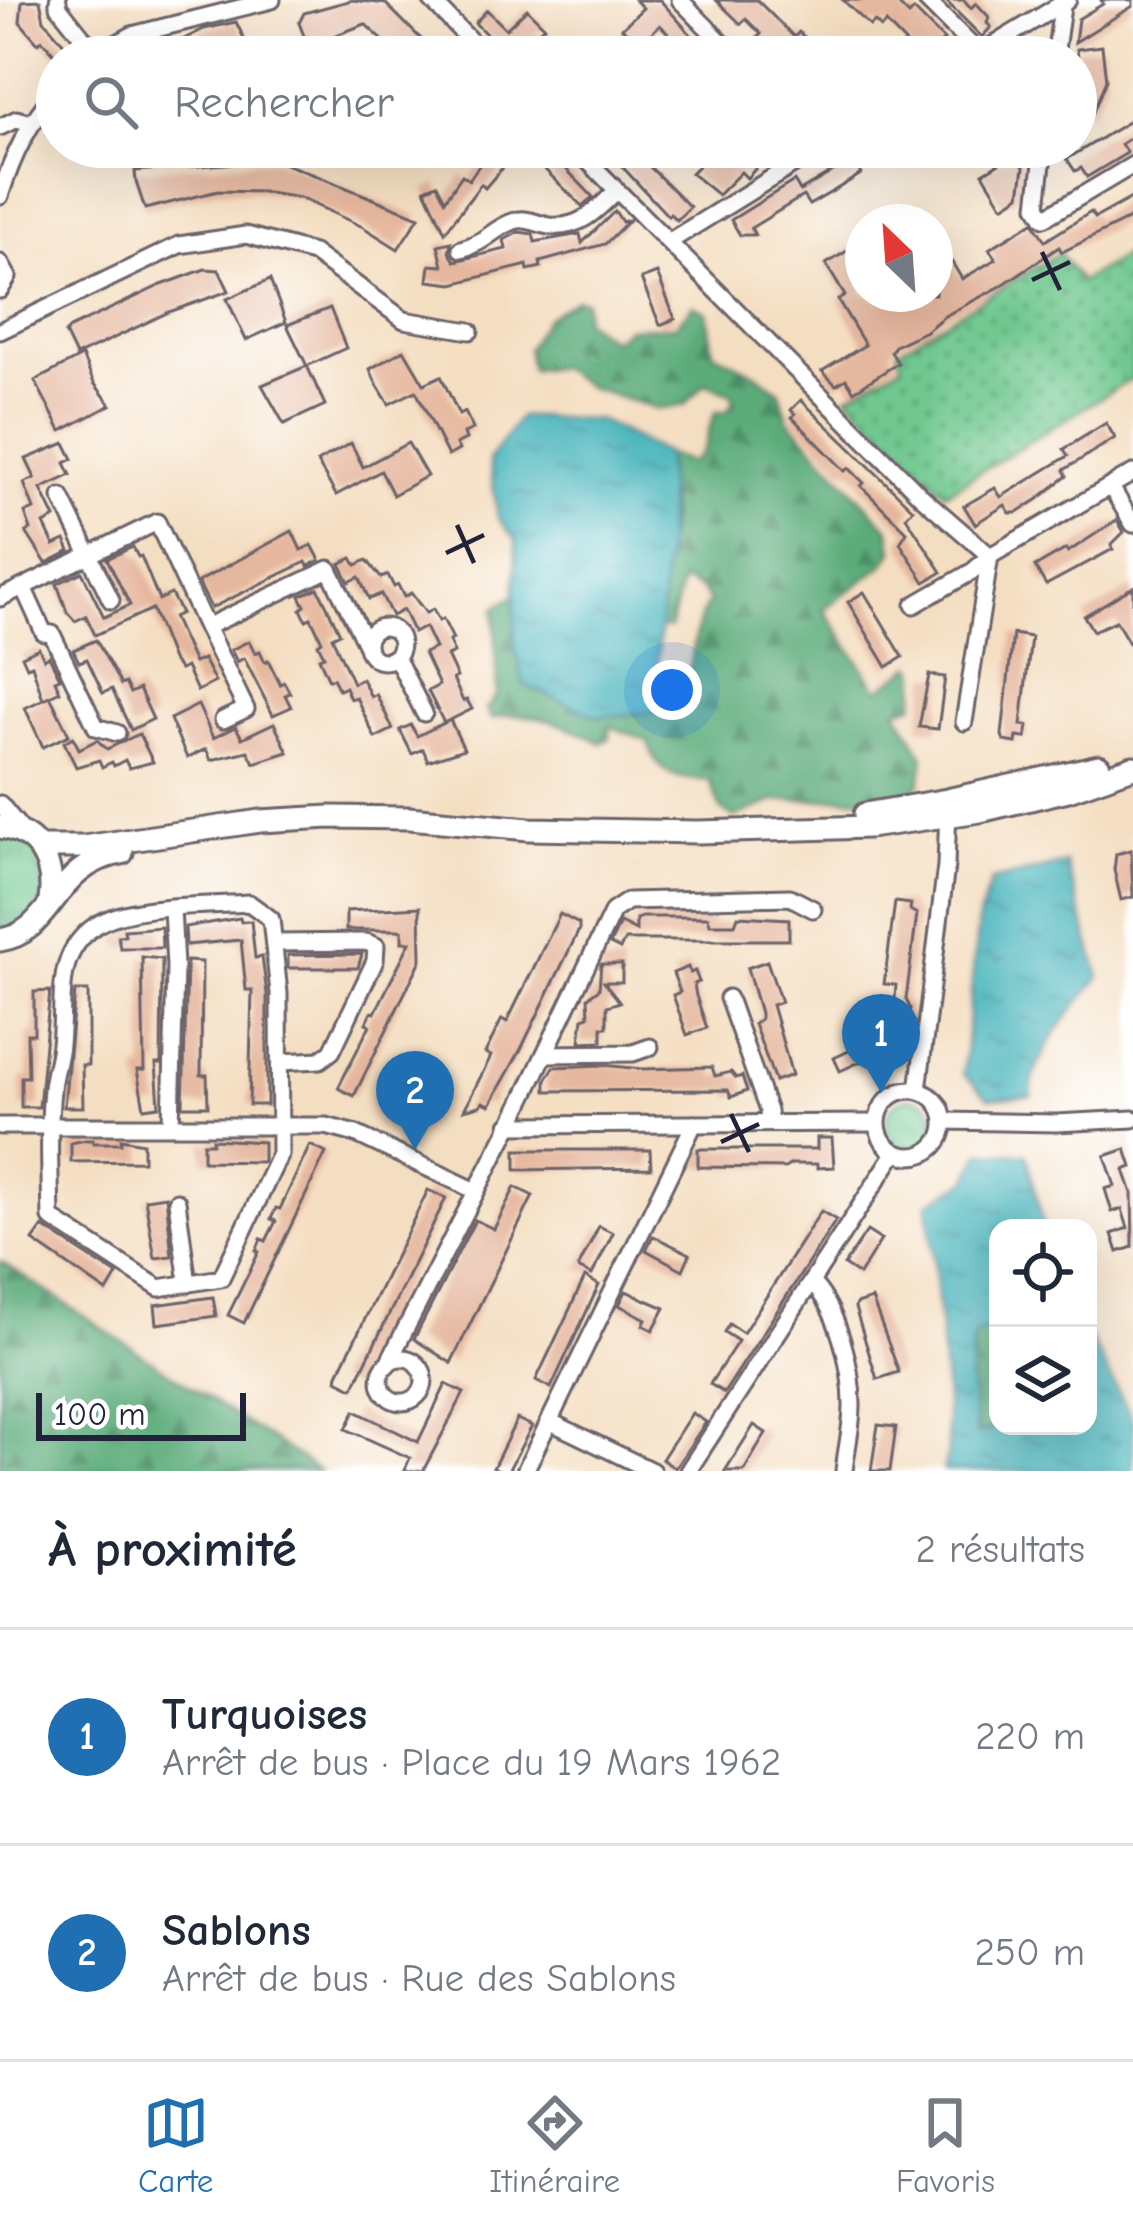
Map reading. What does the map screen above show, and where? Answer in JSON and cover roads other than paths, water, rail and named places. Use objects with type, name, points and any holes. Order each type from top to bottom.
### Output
[{"type":"main road","points":[[948,808],[1133,757]]},
{"type":"main road","points":[[0,827],[33,841],[84,847],[170,832],[330,817],[409,818],[529,829],[698,832],[806,826],[948,808],[1068,790],[1133,767]]},
{"type":"main road","points":[[0,940],[26,932],[82,867],[123,853],[298,833],[529,829]]},
{"type":"main road","points":[[33,841],[48,862],[50,901]]},
{"type":"street","points":[[58,0],[80,36]]},
{"type":"street","points":[[130,36],[272,0]]},
{"type":"street","points":[[431,0],[466,36]]},
{"type":"street","points":[[680,0],[715,36]]},
{"type":"street","points":[[926,0],[959,36]]},
{"type":"street","points":[[1007,36],[1064,1]]},
{"type":"street","points":[[1058,36],[1064,1]]},
{"type":"street","points":[[0,196],[6,153],[36,117]]},
{"type":"street","points":[[1,123],[17,119],[31,123]]},
{"type":"street","points":[[1042,168],[1037,206],[1044,218],[1133,165]]},
{"type":"street","points":[[594,168],[921,496],[990,556]]},
{"type":"street","points":[[670,241],[788,168]]},
{"type":"street","points":[[461,249],[484,243],[508,223],[523,219],[554,227],[587,219],[616,191]]},
{"type":"street","points":[[0,331],[179,245],[246,235],[313,253],[404,320],[470,332]]},
{"type":"street","points":[[0,263],[8,277],[0,290]]},
{"type":"street","points":[[914,605],[1133,473]]},
{"type":"street","points":[[1112,487],[1133,524]]},
{"type":"street","points":[[62,497],[111,600]]},
{"type":"street","points":[[0,598],[157,523],[246,709],[223,720]]},
{"type":"street","points":[[964,722],[990,556]]},
{"type":"street","points":[[206,627],[329,569],[370,655],[380,662],[396,657]]},
{"type":"street","points":[[23,587],[44,633],[52,634],[96,727],[116,733]]},
{"type":"street","points":[[366,644],[374,630],[391,628],[401,641],[396,657],[424,713]]},
{"type":"street","points":[[0,804],[33,841]]},
{"type":"street","points":[[918,1090],[948,808]]},
{"type":"street","points":[[387,1365],[613,910],[628,901],[790,897],[813,909]]},
{"type":"street","points":[[249,903],[271,919],[279,993],[280,1154],[221,1278],[158,1288],[51,1218],[50,1127],[61,1045],[62,977],[70,953],[106,921],[172,908],[249,903]]},
{"type":"street","points":[[171,1125],[172,908]]},
{"type":"street","points":[[0,958],[26,932]]},
{"type":"street","points":[[274,943],[366,942],[376,946],[375,961],[332,1051],[320,1060],[280,1062]]},
{"type":"street","points":[[728,998],[769,1123]]},
{"type":"street","points":[[545,1054],[633,1053],[650,1047]]},
{"type":"street","points":[[906,1090],[918,1090],[936,1101],[944,1121],[944,1131],[932,1149],[913,1157],[895,1153],[882,1140],[877,1123],[888,1098],[906,1090]]},
{"type":"street","points":[[944,1121],[1133,1119]]},
{"type":"street","points":[[509,1125],[877,1123]]},
{"type":"street","points":[[525,1471],[694,1124]]},
{"type":"street","points":[[0,1126],[326,1126],[356,1134],[476,1191]]},
{"type":"street","points":[[688,1471],[895,1153]]},
{"type":"street","points":[[177,1201],[188,1284]]},
{"type":"street","points":[[624,1265],[641,1273]]},
{"type":"street","points":[[811,1282],[841,1341],[852,1404],[844,1471]]},
{"type":"street","points":[[548,1421],[652,1471]]},
{"type":"water","points":[[520,416],[599,420],[666,454],[666,551],[654,712],[598,717],[524,685],[514,644],[516,540],[498,518],[489,460]]},
{"type":"water","points":[[1066,863],[1100,977],[1046,1048],[1031,1096],[989,1098],[963,1074],[978,919],[991,881]]},
{"type":"water","points":[[981,1152],[1027,1154],[1042,1219],[989,1219],[989,1327],[973,1339],[971,1380],[977,1434],[989,1430],[989,1435],[1097,1435],[1097,1351],[1133,1420],[1133,1471],[943,1471],[948,1451],[945,1385],[928,1203],[968,1180]]},
{"type":"place","name":"Turquoises","points":[[881,1093]]},
{"type":"place","name":"Sablons","points":[[415,1150]]}]
